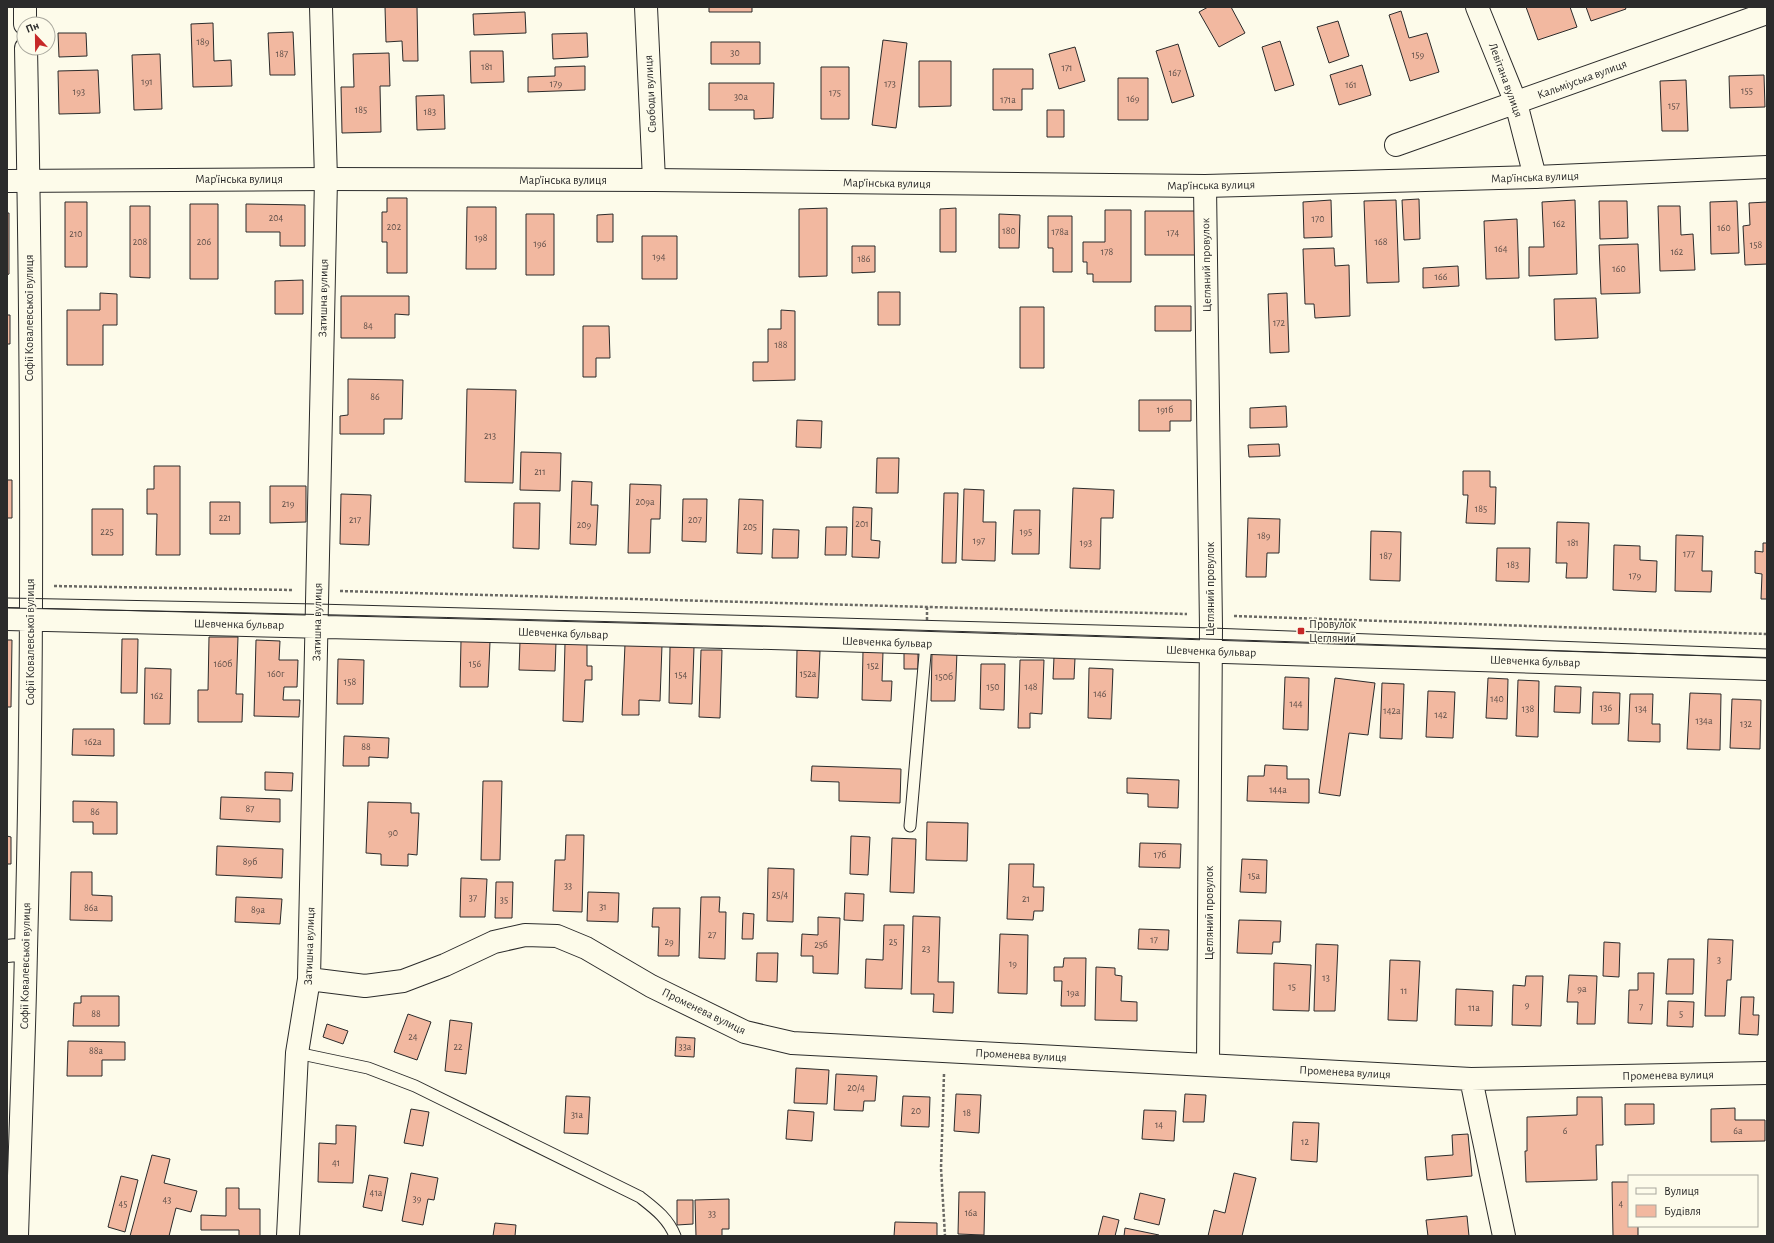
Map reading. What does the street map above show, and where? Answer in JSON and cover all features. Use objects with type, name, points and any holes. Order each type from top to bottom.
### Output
[{"type":"street","name":"Затишна вулиця","points":[[288,1236],[297,1053],[309,979],[326,179],[321,7]]},
{"type":"street","name":"Свободи вулиця","points":[[646,7],[654,180]]},
{"type":"street","name":"Левітана вулиця","points":[[1477,7],[1516,103],[1535,177]]},
{"type":"street","name":"Кальміуська вулиця","points":[[1396,145],[1767,13]]},
{"type":"street","name":"Софії Ковалевської вулиця","points":[[17,1236],[17,950],[31,620],[29,180],[26,56]]},
{"type":"street","name":"Мар'їнська вулиця","points":[[7,181],[326,179],[654,180],[1205,186],[1535,177],[1767,167]]},
{"type":"street","name":"Цегляний провулок","points":[[1205,186],[1211,615],[1208,1064]]},
{"type":"street","name":"Шевченка бульвар","points":[[7,619],[1211,650],[1767,669]]},
{"type":"street","name":"Променева вулиця","points":[[309,979],[365,986],[403,981],[445,965],[494,942],[525,935],[557,936],[586,948],[651,986],[744,1032],[792,1043],[1471,1079],[1767,1073]]},
{"type":"street","points":[[1471,1079],[1504,1236]]},
{"type":"lane","points":[[910,826],[926,643]]},
{"type":"lane","points":[[297,1053],[368,1068],[415,1086],[640,1197],[658,1210],[671,1228],[674,1236]]},
{"type":"path","points":[[31,585],[318,591],[1211,615],[1767,634]]},
{"type":"path","points":[[945,1051],[941,1168],[945,1236]]},
{"type":"building","points":[[385,7],[417,7],[418,61],[403,61],[402,41],[386,42]]},
{"type":"building","points":[[709,7],[752,7],[752,12],[709,12]]},
{"type":"building","points":[[1208,7],[1231,7],[1245,33],[1219,47],[1199,12]]},
{"type":"building","points":[[1526,7],[1570,7],[1577,27],[1538,40]]},
{"type":"building","points":[[1586,7],[1625,7],[1626,9],[1591,21]]},
{"type":"building","points":[[1401,11],[1409,38],[1427,33],[1439,72],[1410,81],[1389,15]]},
{"type":"building","points":[[525,12],[526,33],[474,35],[473,14]]},
{"type":"building","points":[[1338,21],[1349,56],[1329,63],[1317,27]]},
{"type":"building","points":[[213,23],[214,61],[231,60],[232,86],[193,87],[191,24]]},
{"type":"building","points":[[293,32],[295,75],[270,75],[268,33]]},
{"type":"building","points":[[58,33],[86,33],[87,56],[59,57]]},
{"type":"building","points":[[587,33],[588,57],[553,59],[552,34]]},
{"type":"building","points":[[883,40],[907,43],[896,128],[872,125]]},
{"type":"building","points":[[1280,41],[1294,85],[1275,91],[1262,47]]},
{"type":"building","points":[[711,42],[760,42],[760,64],[711,64]]},
{"type":"building","points":[[1178,44],[1194,96],[1172,103],[1156,51]]},
{"type":"building","points":[[1075,47],[1085,81],[1059,89],[1049,54]]},
{"type":"building","points":[[470,51],[503,51],[504,82],[471,83]]},
{"type":"building","points":[[389,53],[390,86],[380,86],[381,132],[342,133],[341,87],[354,87],[353,54]]},
{"type":"building","points":[[160,54],[162,109],[134,110],[132,55]]},
{"type":"building","points":[[919,61],[951,61],[951,106],[919,107]]},
{"type":"building","points":[[1362,65],[1371,95],[1339,105],[1330,75]]},
{"type":"building","points":[[585,66],[585,90],[528,92],[528,77],[555,76],[555,67]]},
{"type":"building","points":[[821,67],[849,67],[849,119],[821,119]]},
{"type":"building","points":[[993,69],[1033,69],[1033,89],[1022,89],[1022,110],[993,110]]},
{"type":"building","points":[[98,70],[100,113],[59,114],[58,71]]},
{"type":"building","points":[[1764,75],[1765,107],[1730,108],[1729,76]]},
{"type":"building","points":[[1118,78],[1148,78],[1148,120],[1118,120]]},
{"type":"building","points":[[1686,80],[1688,131],[1662,131],[1660,81]]},
{"type":"building","points":[[709,83],[774,83],[773,118],[754,119],[754,110],[709,110]]},
{"type":"building","points":[[444,95],[445,129],[417,130],[416,96]]},
{"type":"building","points":[[1047,110],[1064,110],[1064,137],[1047,137]]},
{"type":"building","points":[[387,198],[407,198],[407,273],[387,273],[387,242],[382,242],[382,212],[387,212]]},
{"type":"building","points":[[1419,199],[1420,239],[1404,240],[1402,200]]},
{"type":"building","points":[[1331,200],[1332,237],[1304,238],[1303,202]]},
{"type":"building","points":[[1396,200],[1399,282],[1367,283],[1364,201]]},
{"type":"building","points":[[1575,200],[1577,274],[1529,276],[1529,247],[1544,247],[1542,202]]},
{"type":"building","points":[[1599,201],[1627,201],[1628,238],[1600,239]]},
{"type":"building","points":[[1737,201],[1739,253],[1711,254],[1710,202]]},
{"type":"building","points":[[65,202],[87,202],[87,267],[65,267]]},
{"type":"building","points":[[1767,202],[1767,264],[1745,265],[1743,226],[1750,225],[1749,203]]},
{"type":"building","points":[[190,204],[218,204],[218,279],[190,279]]},
{"type":"building","points":[[246,204],[305,205],[305,246],[280,246],[280,232],[246,232]]},
{"type":"building","points":[[130,206],[150,206],[150,278],[130,277]]},
{"type":"building","points":[[1658,206],[1680,206],[1681,235],[1693,234],[1695,270],[1660,271]]},
{"type":"building","points":[[467,207],[496,207],[496,269],[466,269]]},
{"type":"building","points":[[827,208],[827,276],[799,277],[799,209]]},
{"type":"building","points":[[956,208],[956,252],[940,252],[940,209]]},
{"type":"building","points":[[1105,210],[1131,210],[1131,282],[1093,282],[1093,274],[1087,274],[1087,262],[1083,262],[1083,242],[1105,242]]},
{"type":"building","points":[[1145,211],[1200,211],[1200,255],[1145,255]]},
{"type":"building","points":[[7,213],[9,213],[9,274],[7,275]]},
{"type":"building","points":[[526,214],[554,214],[554,275],[526,275]]},
{"type":"building","points":[[613,214],[613,242],[597,242],[597,215]]},
{"type":"building","points":[[999,214],[1020,215],[1019,248],[999,248]]},
{"type":"building","points":[[1048,216],[1072,216],[1072,272],[1053,272],[1053,248],[1048,248]]},
{"type":"building","points":[[1517,219],[1519,278],[1486,279],[1484,221]]},
{"type":"building","points":[[642,236],[677,236],[677,279],[642,279]]},
{"type":"building","points":[[1638,244],[1640,293],[1601,294],[1599,245]]},
{"type":"building","points":[[852,246],[875,246],[875,272],[852,273]]},
{"type":"building","points":[[1334,248],[1335,266],[1349,265],[1350,316],[1315,318],[1314,304],[1305,304],[1303,249]]},
{"type":"building","points":[[1458,266],[1459,286],[1423,288],[1423,268]]},
{"type":"building","points":[[303,280],[303,314],[275,314],[275,281]]},
{"type":"building","points":[[878,292],[900,292],[900,325],[878,325]]},
{"type":"building","points":[[100,293],[117,294],[117,325],[103,325],[103,365],[67,365],[67,310],[100,310]]},
{"type":"building","points":[[1287,293],[1289,352],[1270,353],[1268,294]]},
{"type":"building","points":[[341,296],[409,296],[409,315],[395,314],[395,338],[341,338]]},
{"type":"building","points":[[1596,298],[1598,338],[1555,340],[1554,299]]},
{"type":"building","points":[[1155,306],[1191,306],[1191,331],[1155,331]]},
{"type":"building","points":[[1020,307],[1044,307],[1044,368],[1020,368]]},
{"type":"building","points":[[781,310],[795,311],[795,380],[753,381],[753,362],[768,362],[768,329],[781,329]]},
{"type":"building","points":[[7,315],[10,315],[10,344],[7,344]]},
{"type":"building","points":[[583,326],[609,326],[610,358],[596,358],[596,377],[583,377]]},
{"type":"building","points":[[348,379],[403,380],[402,419],[384,419],[384,434],[340,434],[340,416],[348,415]]},
{"type":"building","points":[[467,389],[516,390],[513,483],[465,482]]},
{"type":"building","points":[[1139,400],[1191,400],[1191,421],[1170,421],[1170,431],[1139,431]]},
{"type":"building","points":[[1286,406],[1287,427],[1250,428],[1250,408]]},
{"type":"building","points":[[797,420],[822,421],[821,448],[796,447]]},
{"type":"building","points":[[1279,444],[1280,456],[1249,457],[1248,445]]},
{"type":"building","points":[[521,452],[561,453],[560,491],[520,490]]},
{"type":"building","points":[[877,458],[899,458],[898,493],[876,493]]},
{"type":"building","points":[[154,466],[180,466],[180,555],[156,555],[157,514],[147,514],[147,489],[154,489]]},
{"type":"building","points":[[1463,471],[1490,471],[1490,487],[1496,487],[1495,524],[1466,523],[1468,495],[1463,495]]},
{"type":"building","points":[[7,480],[12,480],[12,518],[7,518]]},
{"type":"building","points":[[572,481],[592,482],[591,505],[598,505],[596,545],[570,544]]},
{"type":"building","points":[[630,484],[661,485],[660,519],[651,519],[650,553],[628,553]]},
{"type":"building","points":[[270,486],[306,486],[306,522],[270,523]]},
{"type":"building","points":[[1073,488],[1114,490],[1113,518],[1101,518],[1100,569],[1070,568]]},
{"type":"building","points":[[964,489],[984,490],[983,522],[996,522],[995,561],[962,560]]},
{"type":"building","points":[[944,493],[958,493],[956,563],[942,563]]},
{"type":"building","points":[[341,494],[371,495],[369,545],[340,544]]},
{"type":"building","points":[[683,499],[707,499],[706,542],[682,541]]},
{"type":"building","points":[[739,499],[763,500],[762,554],[737,553]]},
{"type":"building","points":[[210,502],[240,502],[240,534],[210,534]]},
{"type":"building","points":[[514,503],[540,503],[539,549],[513,548]]},
{"type":"building","points":[[853,507],[872,508],[871,540],[880,541],[879,558],[852,557]]},
{"type":"building","points":[[92,509],[123,509],[123,555],[92,555]]},
{"type":"building","points":[[1014,510],[1040,510],[1039,554],[1012,554]]},
{"type":"building","points":[[1248,518],[1280,519],[1279,553],[1267,553],[1266,577],[1246,577]]},
{"type":"building","points":[[1557,522],[1589,523],[1587,578],[1566,578],[1567,563],[1556,563]]},
{"type":"building","points":[[826,527],[847,527],[846,555],[825,555]]},
{"type":"building","points":[[773,529],[799,530],[798,558],[772,558]]},
{"type":"building","points":[[1371,531],[1401,532],[1400,581],[1370,580]]},
{"type":"building","points":[[1676,535],[1703,536],[1702,571],[1712,571],[1711,592],[1675,591]]},
{"type":"building","points":[[1763,543],[1767,543],[1767,599],[1761,599],[1762,574],[1755,573],[1755,551],[1763,552]]},
{"type":"building","points":[[1614,545],[1640,546],[1640,560],[1657,561],[1656,592],[1613,590]]},
{"type":"building","points":[[1497,548],[1530,548],[1529,582],[1496,581]]},
{"type":"building","points":[[209,637],[238,637],[236,694],[243,694],[242,722],[198,722],[198,690],[208,690]]},
{"type":"building","points":[[122,639],[138,639],[137,693],[121,693]]},
{"type":"building","points":[[7,640],[12,640],[11,707],[7,707]]},
{"type":"building","points":[[256,640],[280,641],[279,660],[298,660],[297,687],[284,687],[283,700],[300,700],[299,717],[254,716]]},
{"type":"building","points":[[461,641],[490,642],[488,687],[460,687]]},
{"type":"building","points":[[520,641],[556,642],[555,671],[519,670]]},
{"type":"building","points":[[565,643],[587,644],[587,666],[592,666],[592,680],[585,680],[583,722],[563,721]]},
{"type":"building","points":[[625,644],[662,645],[660,701],[639,700],[639,715],[622,715]]},
{"type":"building","points":[[670,647],[694,647],[692,704],[669,703]]},
{"type":"building","points":[[701,650],[722,650],[720,718],[699,717]]},
{"type":"building","points":[[797,650],[820,651],[818,698],[796,697]]},
{"type":"building","points":[[904,650],[918,651],[918,669],[904,669]]},
{"type":"building","points":[[863,651],[883,652],[882,681],[892,681],[891,701],[862,700]]},
{"type":"building","points":[[932,652],[957,652],[955,701],[931,701]]},
{"type":"building","points":[[1054,657],[1075,658],[1074,679],[1053,679]]},
{"type":"building","points":[[338,659],[364,660],[363,704],[337,704]]},
{"type":"building","points":[[1020,660],[1044,660],[1042,714],[1030,713],[1030,728],[1018,728]]},
{"type":"building","points":[[981,664],[1005,664],[1004,710],[980,709]]},
{"type":"building","points":[[145,668],[171,669],[170,724],[144,724]]},
{"type":"building","points":[[1089,668],[1113,669],[1111,719],[1088,718]]},
{"type":"building","points":[[1285,677],[1309,678],[1308,730],[1283,729]]},
{"type":"building","points":[[1335,678],[1375,683],[1368,735],[1349,733],[1340,796],[1319,793]]},
{"type":"building","points":[[1488,678],[1508,679],[1507,719],[1486,718]]},
{"type":"building","points":[[1518,680],[1539,681],[1538,737],[1516,736]]},
{"type":"building","points":[[1382,683],[1404,684],[1402,739],[1380,738]]},
{"type":"building","points":[[1555,686],[1581,687],[1580,713],[1554,712]]},
{"type":"building","points":[[1428,691],[1455,692],[1453,738],[1426,737]]},
{"type":"building","points":[[1593,692],[1620,693],[1619,724],[1592,724]]},
{"type":"building","points":[[1690,693],[1721,694],[1720,750],[1687,749]]},
{"type":"building","points":[[1630,694],[1653,694],[1652,724],[1660,724],[1660,742],[1628,741]]},
{"type":"building","points":[[1732,699],[1761,700],[1760,749],[1730,748]]},
{"type":"building","points":[[73,729],[114,729],[114,756],[72,755]]},
{"type":"building","points":[[344,736],[389,738],[388,758],[369,757],[369,766],[343,766]]},
{"type":"building","points":[[1265,765],[1287,766],[1287,779],[1309,779],[1309,803],[1247,801],[1248,776],[1264,776]]},
{"type":"building","points":[[812,766],[901,769],[900,803],[839,801],[839,782],[811,781]]},
{"type":"building","points":[[265,772],[293,773],[292,791],[265,790]]},
{"type":"building","points":[[1127,778],[1179,780],[1178,808],[1148,807],[1148,794],[1127,793]]},
{"type":"building","points":[[483,781],[502,781],[500,860],[481,860]]},
{"type":"building","points":[[221,797],[280,799],[280,822],[220,819]]},
{"type":"building","points":[[73,801],[117,802],[117,834],[93,834],[93,822],[73,822]]},
{"type":"building","points":[[368,802],[411,803],[411,813],[419,813],[417,855],[408,854],[408,866],[381,865],[381,854],[366,853]]},
{"type":"building","points":[[927,822],[968,823],[967,861],[926,860]]},
{"type":"building","points":[[566,835],[584,835],[582,912],[553,911],[555,860],[565,860]]},
{"type":"building","points":[[7,836],[11,837],[11,864],[7,864]]},
{"type":"building","points":[[851,836],[870,837],[868,875],[850,874]]},
{"type":"building","points":[[892,838],[916,839],[914,893],[890,892]]},
{"type":"building","points":[[1140,843],[1181,844],[1180,868],[1139,867]]},
{"type":"building","points":[[217,846],[283,849],[282,878],[216,875]]},
{"type":"building","points":[[1242,859],[1267,860],[1266,893],[1240,892]]},
{"type":"building","points":[[1009,864],[1034,864],[1033,887],[1044,887],[1043,911],[1034,911],[1033,920],[1007,919]]},
{"type":"building","points":[[768,868],[794,869],[793,922],[767,921]]},
{"type":"building","points":[[71,872],[92,872],[92,895],[112,896],[112,921],[70,920]]},
{"type":"building","points":[[461,878],[487,879],[485,917],[460,917]]},
{"type":"building","points":[[496,882],[513,882],[512,918],[495,918]]},
{"type":"building","points":[[588,892],[619,893],[618,922],[587,921]]},
{"type":"building","points":[[845,893],[864,894],[863,921],[844,920]]},
{"type":"building","points":[[236,897],[282,899],[280,924],[235,922]]},
{"type":"building","points":[[701,897],[720,897],[719,912],[726,912],[725,959],[699,958]]},
{"type":"building","points":[[653,908],[680,908],[679,956],[658,956],[659,927],[652,927]]},
{"type":"building","points":[[743,913],[754,914],[753,939],[742,939]]},
{"type":"building","points":[[913,916],[940,917],[938,982],[954,982],[953,1013],[933,1012],[934,994],[911,994]]},
{"type":"building","points":[[818,917],[840,918],[838,974],[813,973],[813,956],[801,956],[802,934],[818,935]]},
{"type":"building","points":[[1239,920],[1281,921],[1280,942],[1273,942],[1272,954],[1237,953]]},
{"type":"building","points":[[884,925],[904,925],[902,989],[865,988],[866,959],[883,960]]},
{"type":"building","points":[[1139,929],[1169,930],[1168,950],[1138,949]]},
{"type":"building","points":[[1000,934],[1028,935],[1027,994],[998,993]]},
{"type":"building","points":[[1708,939],[1733,940],[1731,980],[1727,980],[1725,1016],[1705,1016]]},
{"type":"building","points":[[1604,942],[1620,943],[1619,977],[1603,976]]},
{"type":"building","points":[[1316,944],[1338,945],[1335,1011],[1314,1011]]},
{"type":"building","points":[[757,953],[778,953],[777,982],[756,981]]},
{"type":"building","points":[[1064,958],[1086,958],[1085,1006],[1061,1006],[1062,981],[1054,981],[1054,967],[1063,967]]},
{"type":"building","points":[[1668,959],[1694,959],[1693,994],[1666,994]]},
{"type":"building","points":[[1390,960],[1420,961],[1417,1021],[1388,1020]]},
{"type":"building","points":[[1274,963],[1311,965],[1309,1011],[1273,1010]]},
{"type":"building","points":[[1096,967],[1115,968],[1115,975],[1122,976],[1121,1001],[1137,1002],[1137,1021],[1095,1020]]},
{"type":"building","points":[[1638,973],[1654,973],[1652,1024],[1628,1023],[1629,990],[1638,990]]},
{"type":"building","points":[[1569,975],[1597,976],[1595,1024],[1577,1024],[1578,1002],[1567,1002]]},
{"type":"building","points":[[1526,976],[1543,976],[1541,1026],[1512,1025],[1513,985],[1525,986]]},
{"type":"building","points":[[1456,989],[1493,991],[1492,1026],[1455,1025]]},
{"type":"building","points":[[81,996],[119,996],[119,1026],[73,1026],[74,1003],[81,1003]]},
{"type":"building","points":[[1741,997],[1754,997],[1753,1015],[1759,1015],[1758,1035],[1739,1034]]},
{"type":"building","points":[[1668,1001],[1694,1002],[1693,1027],[1667,1026]]},
{"type":"building","points":[[408,1014],[431,1022],[417,1060],[394,1052]]},
{"type":"building","points":[[450,1020],[472,1023],[466,1074],[445,1071]]},
{"type":"building","points":[[327,1024],[348,1031],[343,1044],[323,1037]]},
{"type":"building","points":[[676,1037],[695,1038],[694,1057],[675,1056]]},
{"type":"building","points":[[68,1041],[125,1042],[125,1060],[102,1060],[102,1076],[67,1076]]},
{"type":"building","points":[[796,1068],[829,1070],[827,1104],[794,1103]]},
{"type":"building","points":[[836,1074],[877,1076],[875,1101],[864,1101],[863,1111],[834,1110]]},
{"type":"building","points":[[956,1094],[981,1095],[979,1133],[954,1131]]},
{"type":"building","points":[[1185,1094],[1206,1095],[1204,1122],[1183,1122]]},
{"type":"building","points":[[566,1096],[590,1097],[588,1134],[564,1133]]},
{"type":"building","points":[[903,1096],[930,1097],[929,1127],[901,1126]]},
{"type":"building","points":[[1577,1097],[1602,1097],[1603,1145],[1596,1145],[1597,1180],[1526,1182],[1525,1151],[1527,1151],[1527,1117],[1577,1115]]},
{"type":"building","points":[[1625,1104],[1654,1104],[1654,1124],[1625,1125]]},
{"type":"building","points":[[1735,1108],[1735,1120],[1765,1120],[1765,1141],[1711,1142],[1711,1109]]},
{"type":"building","points":[[411,1109],[429,1112],[423,1146],[404,1143]]},
{"type":"building","points":[[788,1110],[814,1112],[812,1141],[786,1139]]},
{"type":"building","points":[[1144,1110],[1176,1111],[1174,1141],[1142,1139]]},
{"type":"building","points":[[1293,1122],[1319,1123],[1317,1162],[1291,1160]]},
{"type":"building","points":[[336,1125],[356,1126],[353,1183],[318,1182],[319,1143],[336,1144]]},
{"type":"building","points":[[1468,1134],[1472,1176],[1427,1180],[1425,1157],[1453,1155],[1452,1135]]},
{"type":"building","points":[[152,1155],[170,1159],[164,1183],[197,1191],[191,1212],[176,1208],[169,1236],[130,1236]]},
{"type":"building","points":[[411,1173],[438,1178],[434,1200],[428,1199],[423,1225],[402,1221]]},
{"type":"building","points":[[1234,1173],[1256,1178],[1242,1236],[1208,1236],[1214,1210],[1225,1213]]},
{"type":"building","points":[[369,1175],[388,1178],[382,1211],[363,1207]]},
{"type":"building","points":[[121,1176],[138,1180],[125,1232],[108,1227]]},
{"type":"building","points":[[1612,1182],[1628,1182],[1628,1227],[1638,1227],[1638,1236],[1613,1236]]},
{"type":"building","points":[[226,1188],[239,1188],[239,1209],[260,1209],[260,1236],[239,1236],[239,1230],[201,1230],[201,1215],[226,1216]]},
{"type":"building","points":[[959,1192],[985,1192],[984,1235],[958,1234]]},
{"type":"building","points":[[1140,1193],[1165,1199],[1159,1225],[1134,1219]]},
{"type":"building","points":[[729,1199],[729,1229],[722,1229],[722,1236],[696,1236],[695,1200]]},
{"type":"building","points":[[677,1200],[693,1200],[693,1224],[677,1225]]},
{"type":"building","points":[[1103,1216],[1119,1220],[1115,1236],[1098,1236]]},
{"type":"building","points":[[1467,1216],[1469,1236],[1428,1236],[1426,1220]]},
{"type":"building","points":[[895,1222],[937,1223],[937,1236],[894,1236]]},
{"type":"building","points":[[495,1223],[516,1225],[515,1236],[493,1236]]},
{"type":"building","points":[[1125,1228],[1159,1235],[1159,1236],[1124,1236]]},
{"type":"tram line","points":[[7,598],[317,604],[1211,628],[1767,649]]},
{"type":"tram line","points":[[7,608],[227,612],[887,629],[1767,658]]},
{"type":"place","name":"Провулок Цегляний","points":[[1301,631]]}]
